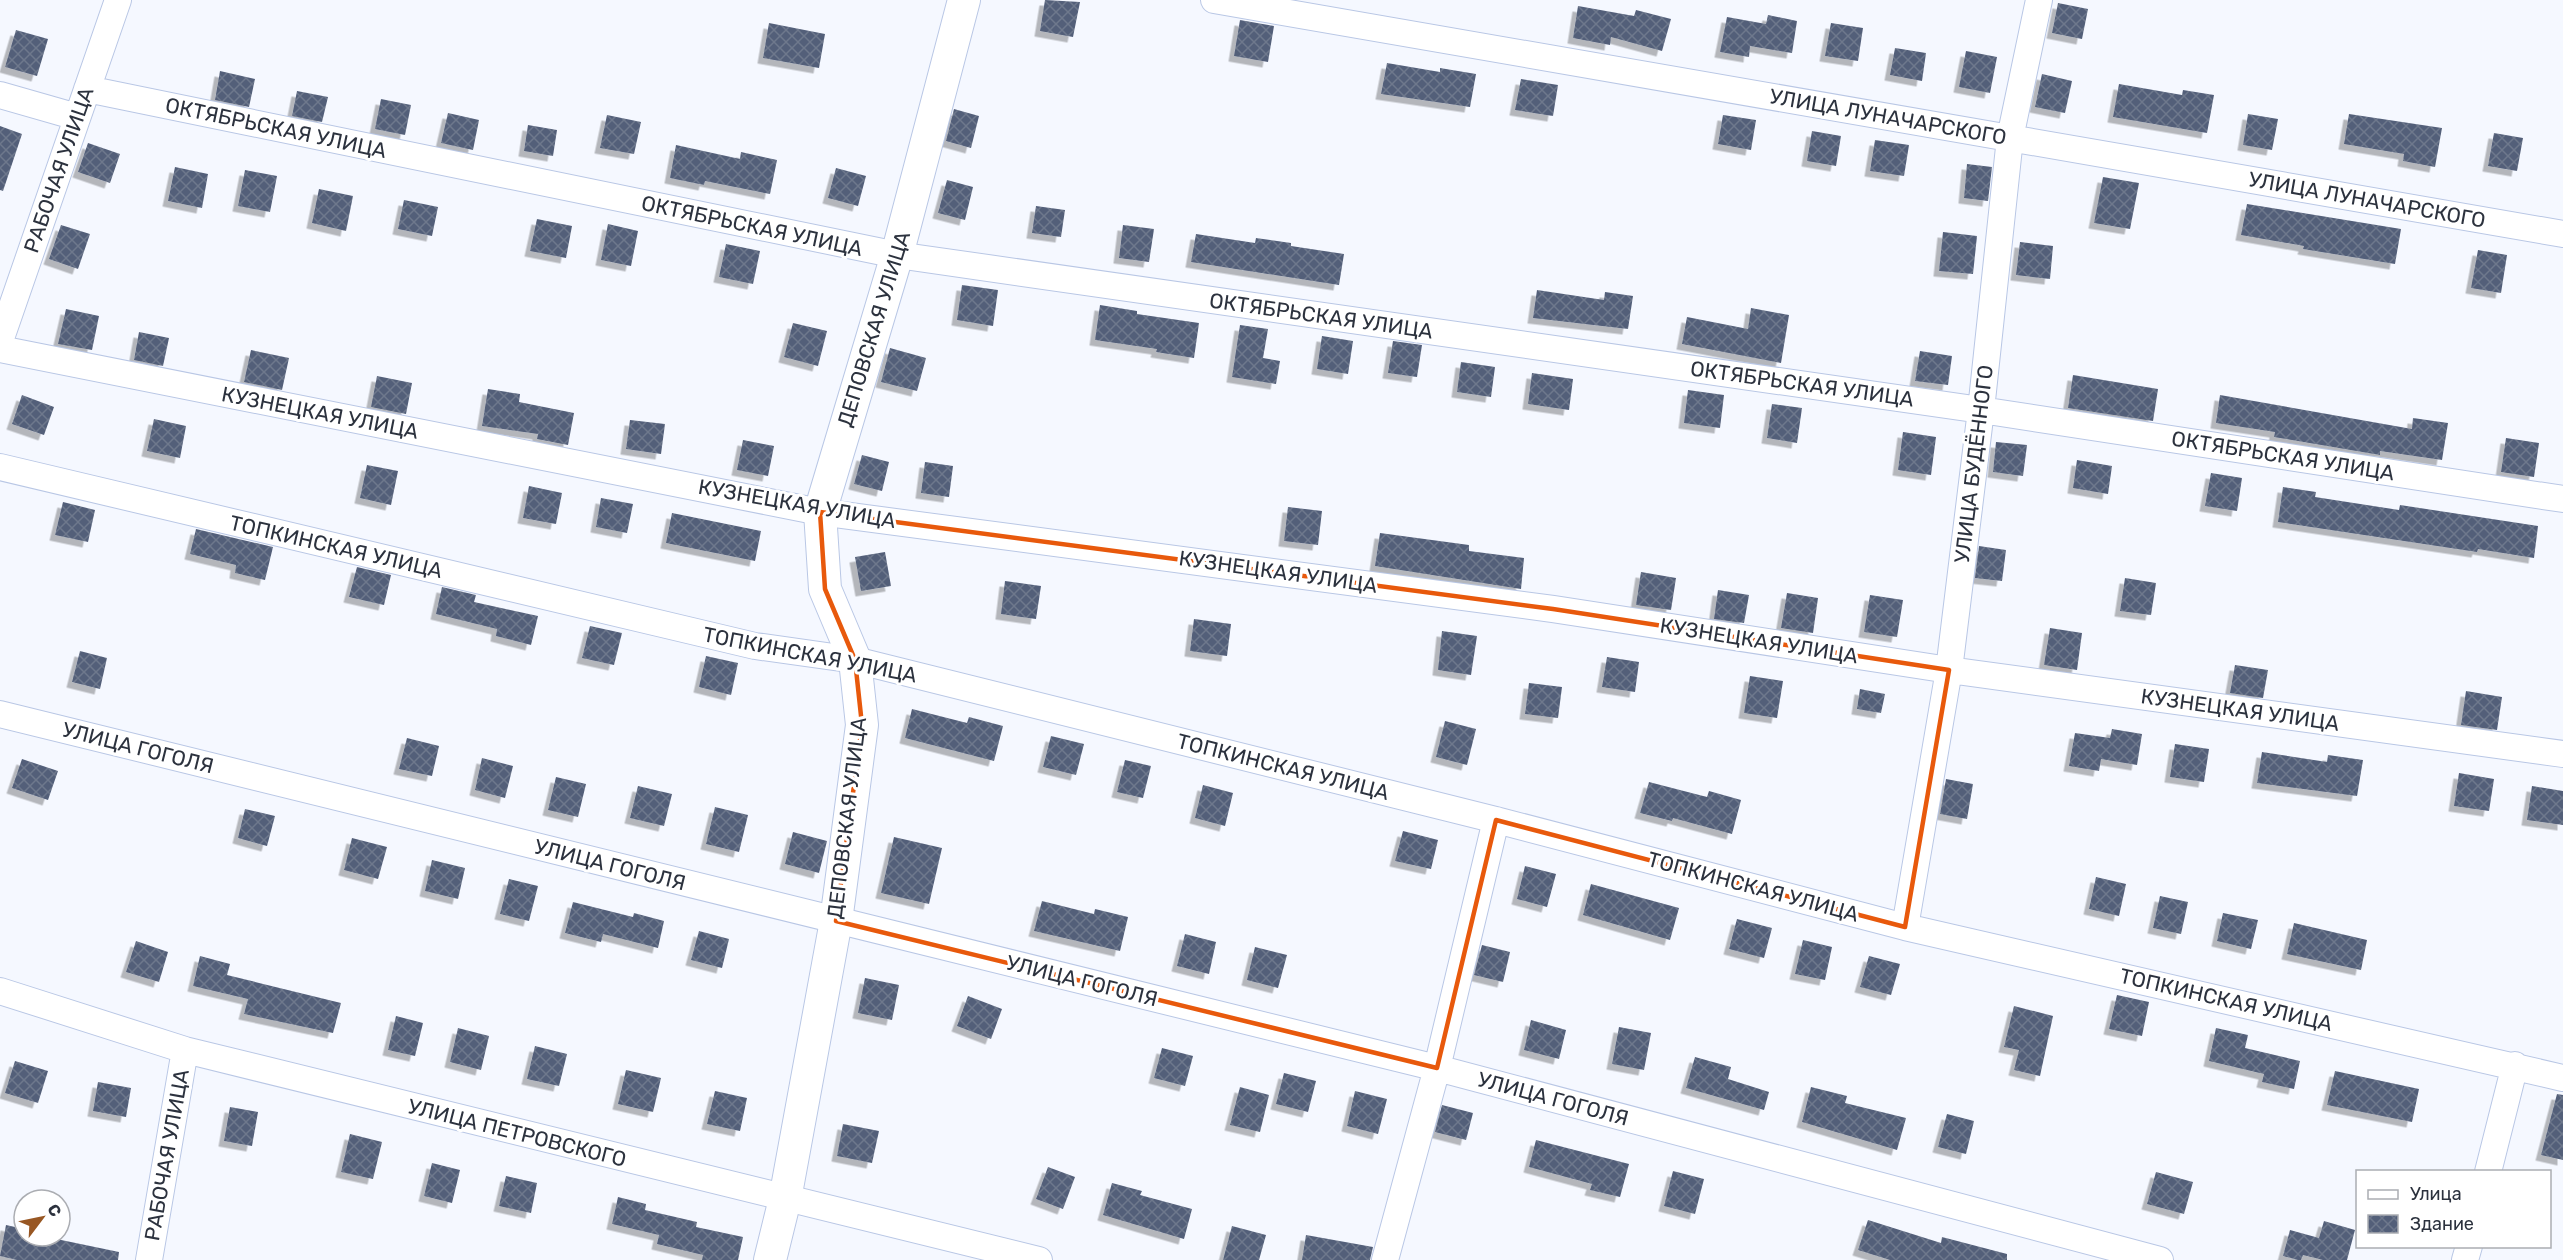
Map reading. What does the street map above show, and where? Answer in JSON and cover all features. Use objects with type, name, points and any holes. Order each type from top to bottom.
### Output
[{"type":"street","name":"РАБОЧАЯ УЛИЦА","points":[[0,341],[118,0]]},
{"type":"street","name":"ДЕПОВСКАЯ УЛИЦА","points":[[770,1260],[785,1199],[836,921],[862,725],[855,660],[825,589],[820,512],[897,255],[964,0]]},
{"type":"street","name":"УЛИЦА ЛУНАЧАРСКОГО","points":[[1214,0],[2563,234]]},
{"type":"street","name":"УЛИЦА БУДЁННОГО","points":[[1905,927],[1949,670],[1981,410],[2010,138],[2039,0]]},
{"type":"street","name":"ОКТЯБРЬСКАЯ УЛИЦА","points":[[87,89],[897,255],[1981,410],[2563,499]]},
{"type":"street","points":[[0,95],[78,117]]},
{"type":"street","name":"КУЗНЕЦКАЯ УЛИЦА","points":[[0,349],[820,512],[1553,609],[1949,670],[2563,754]]},
{"type":"street","name":"ТОПКИНСКАЯ УЛИЦА","points":[[0,467],[755,646],[855,660],[1496,820],[1905,927],[2515,1065],[2563,1078]]},
{"type":"street","name":"УЛИЦА ГОГОЛЯ","points":[[0,714],[1437,1068],[2160,1260]]},
{"type":"street","points":[[1385,1260],[1437,1068],[1496,820]]},
{"type":"street","name":"УЛИЦА ПЕТРОВСКОГО","points":[[0,991],[185,1050],[1039,1260]]},
{"type":"street","name":"РАБОЧАЯ УЛИЦА","points":[[149,1260],[185,1050]]},
{"type":"street","points":[[2489,1170],[2515,1065]]},
{"type":"highlighted area","points":[[820,512],[1553,609],[1949,670],[1905,927],[1496,820],[1437,1068],[836,921],[862,725],[855,660],[825,589]]},
{"type":"building","points":[[1045,0],[1080,2],[1073,37],[1040,31]]},
{"type":"building","points":[[2058,3],[2088,9],[2082,39],[2052,33]]},
{"type":"building","points":[[1578,6],[1634,16],[1636,10],[1671,19],[1662,51],[1611,37],[1610,45],[1573,38]]},
{"type":"building","points":[[1768,15],[1797,21],[1792,53],[1750,46],[1749,57],[1720,52],[1727,17],[1766,24]]},
{"type":"building","points":[[1240,20],[1274,26],[1268,62],[1234,56]]},
{"type":"building","points":[[769,23],[825,34],[819,68],[763,58]]},
{"type":"building","points":[[1831,23],[1863,28],[1858,61],[1825,56]]},
{"type":"building","points":[[16,30],[48,39],[37,76],[5,67]]},
{"type":"building","points":[[1895,48],[1926,53],[1922,81],[1890,75]]},
{"type":"building","points":[[1966,51],[1997,57],[1990,93],[1959,87]]},
{"type":"building","points":[[1387,63],[1440,72],[1440,68],[1476,74],[1470,107],[1381,94]]},
{"type":"building","points":[[220,71],[255,79],[249,107],[215,100]]},
{"type":"building","points":[[2042,74],[2072,81],[2065,113],[2035,107]]},
{"type":"building","points":[[1521,79],[1558,85],[1553,116],[1515,110]]},
{"type":"building","points":[[2119,84],[2182,95],[2183,90],[2214,95],[2207,133],[2113,117]]},
{"type":"building","points":[[297,91],[328,97],[322,122],[292,116]]},
{"type":"building","points":[[381,99],[411,105],[405,135],[375,129]]},
{"type":"building","points":[[954,109],[979,116],[971,148],[946,141]]},
{"type":"building","points":[[448,113],[479,120],[473,150],[441,143]]},
{"type":"building","points":[[2248,114],[2278,119],[2272,150],[2243,145]]},
{"type":"building","points":[[2349,114],[2442,128],[2435,167],[2403,161],[2404,154],[2344,144]]},
{"type":"building","points":[[607,115],[641,122],[634,154],[600,148]]},
{"type":"building","points":[[1723,115],[1756,120],[1751,150],[1718,144]]},
{"type":"building","points":[[528,125],[557,130],[553,156],[524,151]]},
{"type":"building","points":[[0,126],[22,134],[3,191],[0,190]]},
{"type":"building","points":[[1812,131],[1841,136],[1836,166],[1807,161]]},
{"type":"building","points":[[2494,133],[2523,138],[2517,171],[2488,166]]},
{"type":"building","points":[[1875,140],[1909,145],[1904,176],[1870,171]]},
{"type":"building","points":[[88,143],[120,154],[110,183],[78,172]]},
{"type":"building","points":[[676,145],[740,159],[741,152],[777,160],[770,194],[705,181],[704,185],[670,178]]},
{"type":"building","points":[[1967,164],[1992,167],[1988,201],[1964,198]]},
{"type":"building","points":[[175,167],[208,174],[202,208],[168,201]]},
{"type":"building","points":[[836,168],[866,176],[858,206],[828,198]]},
{"type":"building","points":[[245,170],[277,176],[270,212],[238,206]]},
{"type":"building","points":[[2103,177],[2139,183],[2130,229],[2094,223]]},
{"type":"building","points":[[947,180],[973,187],[965,220],[938,213]]},
{"type":"building","points":[[319,189],[353,196],[346,231],[312,223]]},
{"type":"building","points":[[404,200],[438,207],[432,236],[398,229]]},
{"type":"building","points":[[2247,204],[2401,229],[2395,264],[2303,249],[2304,246],[2241,235]]},
{"type":"building","points":[[1036,206],[1065,210],[1061,237],[1032,233]]},
{"type":"building","points":[[537,219],[572,226],[566,258],[530,251]]},
{"type":"building","points":[[608,224],[638,231],[631,266],[601,260]]},
{"type":"building","points":[[61,225],[90,234],[78,269],[49,259]]},
{"type":"building","points":[[1123,225],[1154,229],[1149,262],[1119,258]]},
{"type":"building","points":[[1943,232],[1977,236],[1973,274],[1939,271]]},
{"type":"building","points":[[1196,234],[1255,243],[1256,238],[1344,254],[1339,285],[1191,262]]},
{"type":"building","points":[[2020,242],[2053,246],[2050,279],[2016,275]]},
{"type":"building","points":[[726,244],[760,251],[753,284],[719,277]]},
{"type":"building","points":[[2478,250],[2507,255],[2501,293],[2471,288]]},
{"type":"building","points":[[962,285],[998,290],[993,326],[957,320]]},
{"type":"building","points":[[1537,290],[1604,300],[1605,292],[1633,296],[1628,329],[1533,318]]},
{"type":"building","points":[[1100,305],[1137,311],[1137,314],[1199,323],[1194,358],[1156,352],[1157,349],[1095,340]]},
{"type":"building","points":[[1751,308],[1789,315],[1781,363],[1682,344],[1687,317],[1748,329]]},
{"type":"building","points":[[66,309],[99,316],[92,350],[58,344]]},
{"type":"building","points":[[793,323],[827,331],[818,366],[784,357]]},
{"type":"building","points":[[1240,325],[1268,329],[1263,358],[1280,361],[1276,384],[1232,377]]},
{"type":"building","points":[[139,332],[169,338],[163,366],[134,360]]},
{"type":"building","points":[[1322,336],[1353,341],[1348,374],[1317,369]]},
{"type":"building","points":[[1393,341],[1422,345],[1417,377],[1388,373]]},
{"type":"building","points":[[890,348],[926,358],[917,391],[881,382]]},
{"type":"building","points":[[251,350],[289,358],[282,390],[244,382]]},
{"type":"building","points":[[1920,351],[1952,356],[1948,385],[1915,381]]},
{"type":"building","points":[[1461,362],[1495,367],[1491,397],[1457,392]]},
{"type":"building","points":[[1532,373],[1573,379],[1569,410],[1528,404]]},
{"type":"building","points":[[2073,375],[2158,389],[2153,421],[2068,408]]},
{"type":"building","points":[[377,376],[412,383],[406,414],[371,407]]},
{"type":"building","points":[[488,389],[520,394],[519,402],[574,413],[568,445],[537,439],[538,434],[482,426]]},
{"type":"building","points":[[1688,390],[1724,395],[1720,428],[1684,423]]},
{"type":"building","points":[[22,395],[54,407],[44,435],[12,424]]},
{"type":"building","points":[[2220,395],[2412,429],[2413,418],[2448,423],[2442,460],[2380,451],[2380,455],[2274,437],[2275,432],[2216,423]]},
{"type":"building","points":[[1772,404],[1802,408],[1797,443],[1767,438]]},
{"type":"building","points":[[154,419],[186,426],[180,458],[147,451]]},
{"type":"building","points":[[630,420],[665,424],[661,454],[626,449]]},
{"type":"building","points":[[1903,432],[1936,437],[1931,475],[1898,470]]},
{"type":"building","points":[[2506,438],[2539,443],[2534,477],[2501,472]]},
{"type":"building","points":[[743,440],[774,446],[768,476],[737,470]]},
{"type":"building","points":[[1996,442],[2027,445],[2023,476],[1993,472]]},
{"type":"building","points":[[862,455],[889,462],[882,491],[854,484]]},
{"type":"building","points":[[2077,460],[2112,466],[2108,494],[2073,488]]},
{"type":"building","points":[[925,462],[953,466],[949,497],[921,493]]},
{"type":"building","points":[[367,465],[398,471],[391,505],[360,498]]},
{"type":"building","points":[[2211,473],[2242,478],[2237,511],[2205,506]]},
{"type":"building","points":[[529,486],[562,493],[556,524],[523,518]]},
{"type":"building","points":[[2283,487],[2316,492],[2315,497],[2399,510],[2400,505],[2538,526],[2534,558],[2478,549],[2477,552],[2278,522]]},
{"type":"building","points":[[601,498],[633,504],[627,533],[596,527]]},
{"type":"building","points":[[63,502],[95,510],[88,542],[55,535]]},
{"type":"building","points":[[1288,507],[1322,511],[1318,545],[1284,541]]},
{"type":"building","points":[[672,513],[761,531],[755,561],[666,543]]},
{"type":"building","points":[[196,529],[273,547],[265,580],[235,573],[236,565],[190,554]]},
{"type":"building","points":[[1380,533],[1469,545],[1469,551],[1524,558],[1521,589],[1375,566]]},
{"type":"building","points":[[1979,546],[2006,550],[2002,581],[1975,578]]},
{"type":"building","points":[[885,552],[891,586],[861,591],[855,557]]},
{"type":"building","points":[[357,567],[391,575],[384,605],[349,597]]},
{"type":"building","points":[[1641,572],[1676,578],[1671,610],[1636,605]]},
{"type":"building","points":[[2125,578],[2156,583],[2151,615],[2120,611]]},
{"type":"building","points":[[1005,581],[1041,586],[1036,619],[1001,614]]},
{"type":"building","points":[[442,587],[476,595],[474,602],[538,616],[531,645],[496,636],[497,629],[436,614]]},
{"type":"building","points":[[1718,590],[1749,595],[1744,623],[1714,619]]},
{"type":"building","points":[[1787,593],[1818,598],[1813,633],[1781,628]]},
{"type":"building","points":[[1870,595],[1903,600],[1897,637],[1864,632]]},
{"type":"building","points":[[1194,619],[1231,624],[1227,656],[1190,651]]},
{"type":"building","points":[[590,626],[622,633],[614,665],[582,658]]},
{"type":"building","points":[[2050,628],[2082,633],[2077,670],[2044,665]]},
{"type":"building","points":[[1442,631],[1477,636],[1471,675],[1438,670]]},
{"type":"building","points":[[80,651],[107,658],[100,689],[72,682]]},
{"type":"building","points":[[706,656],[738,663],[731,695],[699,687]]},
{"type":"building","points":[[1607,657],[1639,662],[1635,692],[1602,687]]},
{"type":"building","points":[[2235,665],[2268,670],[2263,698],[2230,693]]},
{"type":"building","points":[[1750,676],[1783,681],[1777,718],[1744,713]]},
{"type":"building","points":[[1529,683],[1562,687],[1558,718],[1525,714]]},
{"type":"building","points":[[1860,689],[1885,694],[1881,713],[1857,709]]},
{"type":"building","points":[[2466,691],[2502,697],[2497,730],[2461,725]]},
{"type":"building","points":[[912,709],[967,723],[969,717],[1003,726],[994,761],[905,738]]},
{"type":"building","points":[[1445,721],[1476,729],[1467,765],[1436,757]]},
{"type":"building","points":[[2112,729],[2142,734],[2137,765],[2101,759],[2099,771],[2069,766],[2075,733],[2110,738]]},
{"type":"building","points":[[1051,736],[1084,744],[1076,775],[1043,767]]},
{"type":"building","points":[[407,738],[439,746],[432,776],[399,769]]},
{"type":"building","points":[[2175,744],[2209,749],[2204,782],[2170,777]]},
{"type":"building","points":[[2262,752],[2327,762],[2328,755],[2363,760],[2357,796],[2257,783]]},
{"type":"building","points":[[482,758],[513,766],[505,798],[475,790]]},
{"type":"building","points":[[22,759],[58,771],[48,800],[12,788]]},
{"type":"building","points":[[1125,760],[1151,766],[1143,798],[1117,792]]},
{"type":"building","points":[[2459,773],[2494,779],[2489,811],[2454,806]]},
{"type":"building","points":[[556,777],[586,784],[578,817],[548,810]]},
{"type":"building","points":[[1946,779],[1973,784],[1967,819],[1940,814]]},
{"type":"building","points":[[1649,782],[1707,797],[1709,791],[1741,800],[1732,834],[1673,818],[1672,821],[1640,813]]},
{"type":"building","points":[[1203,785],[1233,793],[1225,826],[1195,818]]},
{"type":"building","points":[[638,786],[672,794],[664,826],[630,818]]},
{"type":"building","points":[[2532,786],[2563,791],[2563,825],[2527,820]]},
{"type":"building","points":[[715,807],[748,815],[739,852],[706,844]]},
{"type":"building","points":[[245,809],[275,816],[267,846],[238,838]]},
{"type":"building","points":[[1403,831],[1438,840],[1431,869],[1395,861]]},
{"type":"building","points":[[793,832],[827,841],[819,873],[785,864]]},
{"type":"building","points":[[894,837],[942,848],[929,904],[881,893]]},
{"type":"building","points":[[352,838],[387,847],[378,879],[344,870]]},
{"type":"building","points":[[432,860],[465,868],[458,899],[425,891]]},
{"type":"building","points":[[1525,866],[1556,874],[1547,907],[1517,899]]},
{"type":"building","points":[[2096,877],[2126,884],[2119,916],[2089,909]]},
{"type":"building","points":[[509,879],[538,886],[529,921],[500,914]]},
{"type":"building","points":[[1591,884],[1679,908],[1670,940],[1583,915]]},
{"type":"building","points":[[2160,896],[2188,902],[2181,934],[2153,928]]},
{"type":"building","points":[[1042,901],[1094,914],[1095,909],[1128,917],[1120,951],[1034,931]]},
{"type":"building","points":[[573,902],[633,917],[634,913],[664,921],[658,948],[603,934],[601,942],[565,933]]},
{"type":"building","points":[[2223,913],[2258,920],[2251,949],[2217,941]]},
{"type":"building","points":[[1737,919],[1772,928],[1764,958],[1729,949]]},
{"type":"building","points":[[2294,923],[2367,940],[2361,970],[2287,954]]},
{"type":"building","points":[[699,931],[729,939],[722,968],[691,960]]},
{"type":"building","points":[[1185,934],[1216,942],[1209,974],[1177,966]]},
{"type":"building","points":[[1803,940],[1832,947],[1825,980],[1795,974]]},
{"type":"building","points":[[136,941],[168,952],[159,982],[126,972]]},
{"type":"building","points":[[1482,945],[1510,952],[1503,982],[1474,975]]},
{"type":"building","points":[[1255,947],[1287,955],[1278,988],[1247,980]]},
{"type":"building","points":[[200,956],[230,964],[227,975],[341,1003],[333,1033],[244,1014],[248,999],[193,986]]},
{"type":"building","points":[[1869,956],[1900,964],[1891,995],[1860,987]]},
{"type":"building","points":[[865,978],[899,985],[892,1020],[858,1013]]},
{"type":"building","points":[[2117,995],[2149,1002],[2142,1036],[2109,1029]]},
{"type":"building","points":[[968,996],[1002,1009],[991,1039],[957,1026]]},
{"type":"building","points":[[2014,1006],[2053,1016],[2040,1076],[2014,1070],[2019,1050],[2004,1047]]},
{"type":"building","points":[[396,1016],[423,1023],[415,1056],[388,1050]]},
{"type":"building","points":[[1531,1020],[1566,1030],[1559,1059],[1524,1050]]},
{"type":"building","points":[[1619,1027],[1651,1033],[1644,1070],[1612,1064]]},
{"type":"building","points":[[458,1028],[489,1036],[481,1070],[450,1062]]},
{"type":"building","points":[[2216,1028],[2248,1035],[2245,1048],[2300,1061],[2294,1089],[2262,1082],[2264,1074],[2209,1061]]},
{"type":"building","points":[[535,1046],[567,1054],[559,1086],[527,1079]]},
{"type":"building","points":[[1162,1048],[1193,1056],[1185,1086],[1154,1078]]},
{"type":"building","points":[[1695,1057],[1731,1067],[1728,1079],[1769,1092],[1764,1110],[1686,1088]]},
{"type":"building","points":[[15,1061],[48,1071],[38,1103],[5,1093]]},
{"type":"building","points":[[626,1070],[661,1078],[653,1112],[618,1104]]},
{"type":"building","points":[[2335,1071],[2419,1089],[2412,1122],[2327,1105]]},
{"type":"building","points":[[1284,1073],[1316,1081],[1308,1112],[1276,1104]]},
{"type":"building","points":[[98,1082],[131,1088],[126,1117],[93,1111]]},
{"type":"building","points":[[1240,1087],[1269,1095],[1260,1132],[1230,1125]]},
{"type":"building","points":[[1811,1087],[1847,1096],[1845,1103],[1906,1118],[1897,1150],[1802,1122]]},
{"type":"building","points":[[715,1091],[747,1098],[740,1131],[707,1124]]},
{"type":"building","points":[[1355,1091],[1387,1099],[1378,1134],[1347,1126]]},
{"type":"building","points":[[2557,1094],[2563,1095],[2563,1160],[2541,1155]]},
{"type":"building","points":[[1442,1105],[1473,1113],[1466,1140],[1435,1132]]},
{"type":"building","points":[[230,1107],[258,1112],[252,1146],[224,1141]]},
{"type":"building","points":[[1947,1114],[1974,1121],[1966,1154],[1938,1147]]},
{"type":"building","points":[[843,1124],[879,1131],[872,1163],[837,1156]]},
{"type":"building","points":[[350,1134],[382,1142],[373,1179],[341,1172]]},
{"type":"building","points":[[1536,1140],[1629,1164],[1620,1197],[1590,1190],[1592,1184],[1529,1167]]},
{"type":"building","points":[[432,1163],[460,1170],[452,1203],[424,1196]]},
{"type":"building","points":[[1048,1167],[1075,1177],[1063,1209],[1036,1199]]},
{"type":"building","points":[[1673,1171],[1704,1179],[1695,1214],[1664,1206]]},
{"type":"building","points":[[2156,1172],[2193,1182],[2184,1214],[2147,1204]]},
{"type":"building","points":[[506,1176],[537,1183],[531,1213],[499,1206]]},
{"type":"building","points":[[1112,1183],[1142,1191],[1140,1195],[1192,1209],[1184,1239],[1103,1215]]},
{"type":"building","points":[[618,1197],[646,1204],[645,1210],[697,1222],[696,1227],[743,1237],[738,1260],[702,1260],[703,1255],[657,1244],[659,1235],[612,1224]]},
{"type":"building","points":[[1868,1220],[1941,1243],[1942,1237],[2007,1254],[2007,1260],[1890,1260],[1858,1250]]},
{"type":"building","points":[[2324,1221],[2355,1230],[2347,1260],[2323,1260],[2303,1255],[2301,1260],[2298,1260],[2283,1256],[2290,1230],[2319,1238]]},
{"type":"building","points":[[6,1225],[12,1226],[12,1248],[72,1248],[72,1242],[119,1252],[118,1260],[17,1260],[0,1256]]},
{"type":"building","points":[[1232,1226],[1266,1235],[1259,1260],[1223,1260]]},
{"type":"building","points":[[1306,1235],[1373,1247],[1370,1260],[1302,1260]]}]
